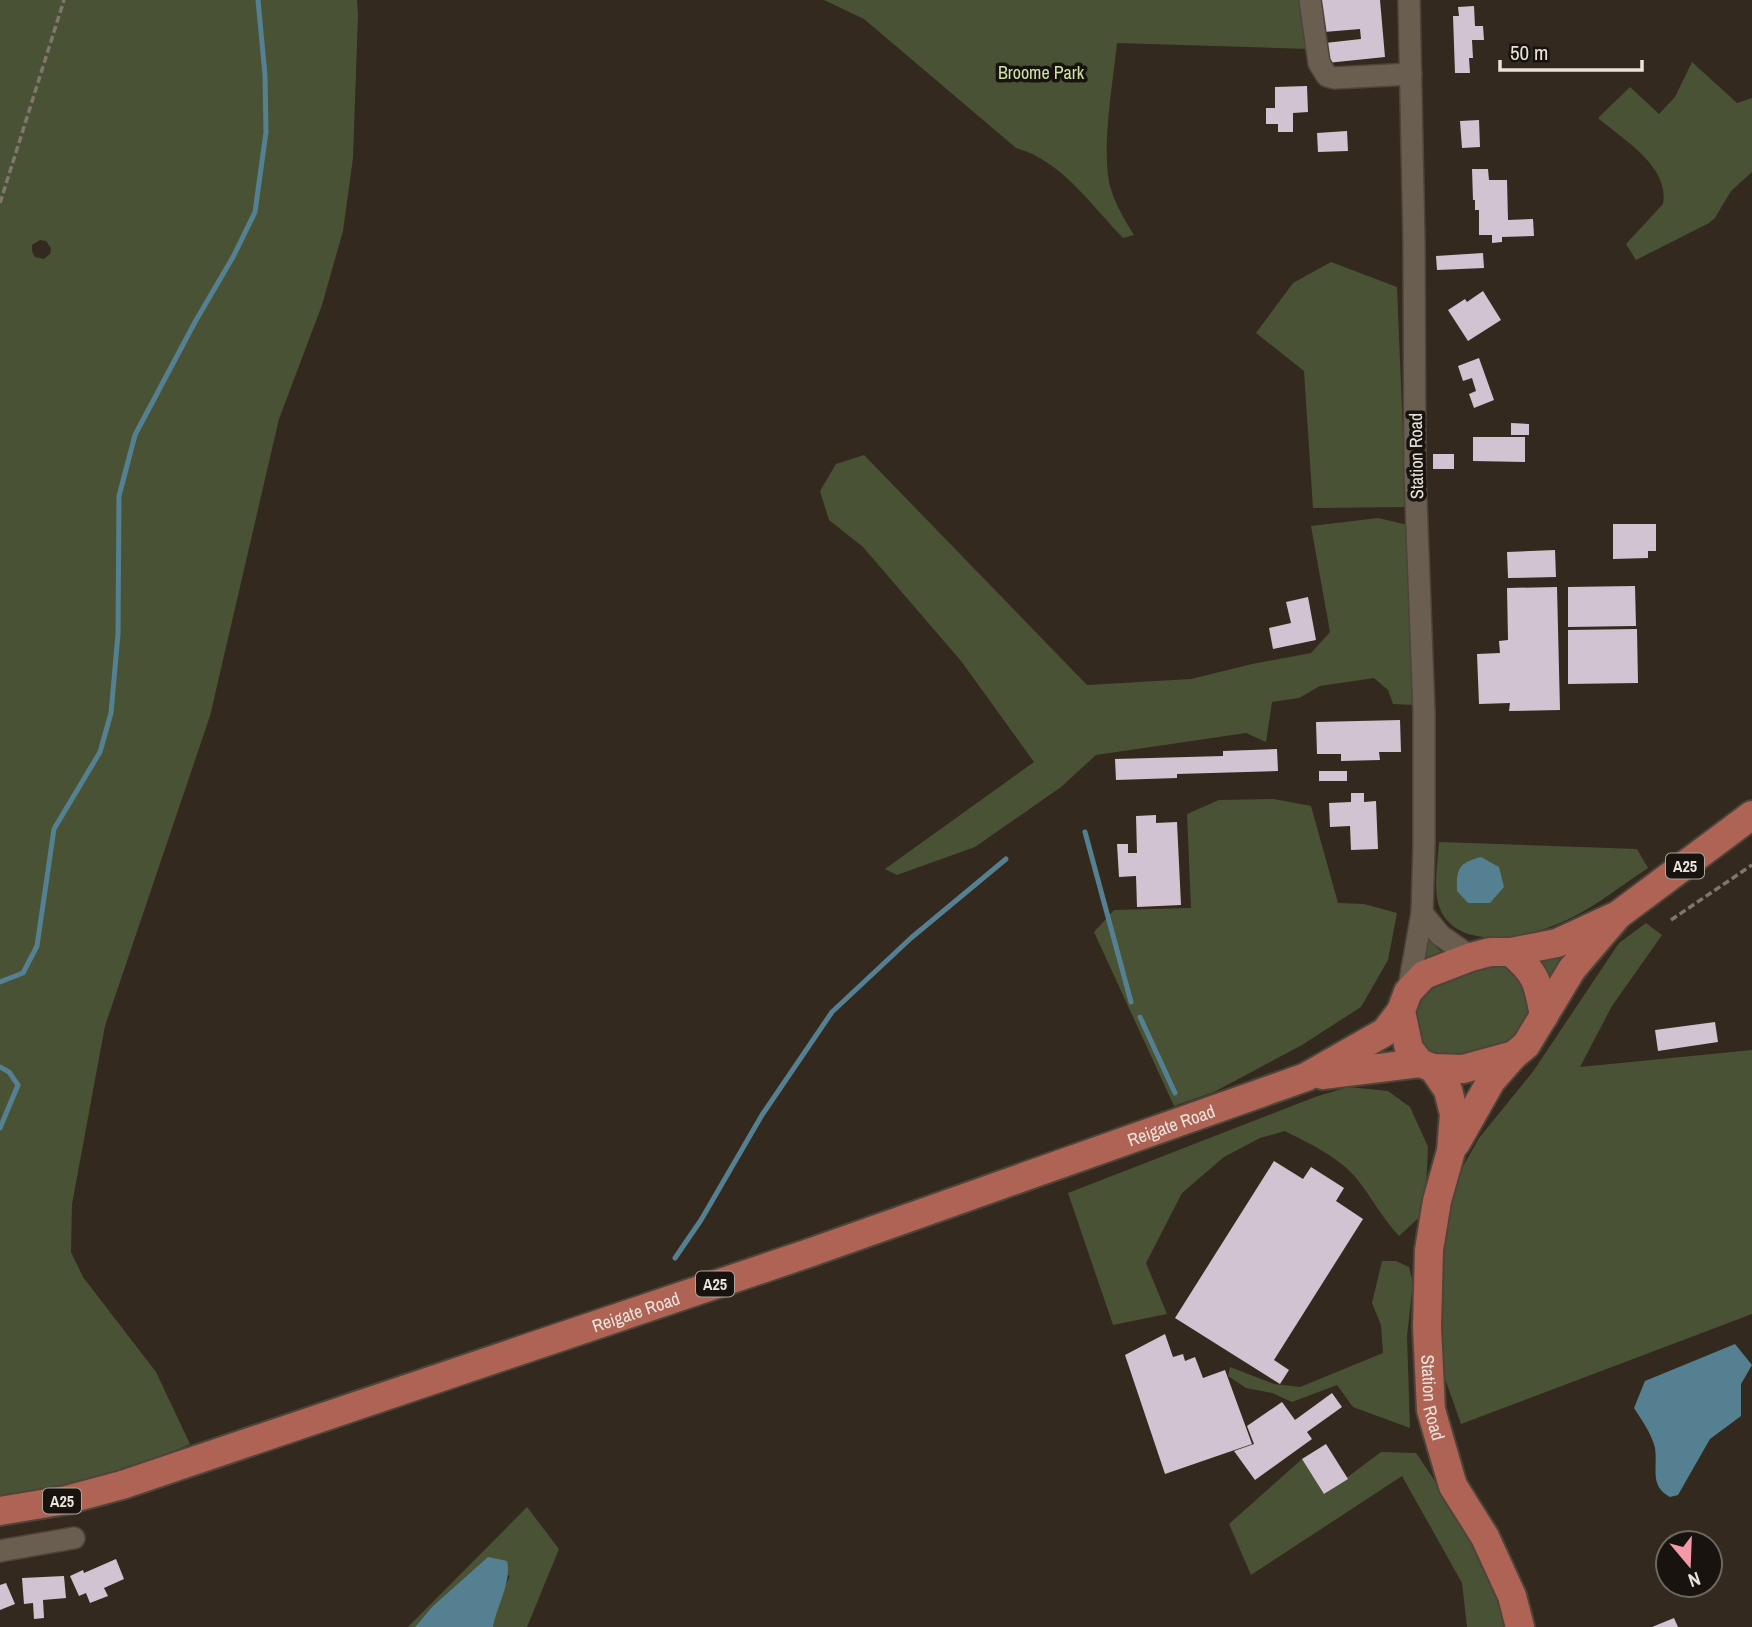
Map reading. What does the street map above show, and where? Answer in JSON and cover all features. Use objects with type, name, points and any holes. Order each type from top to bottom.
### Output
[{"type":"main road","name":"A25","points":[[1511,952],[1557,943],[1618,915],[1752,815]]},
{"type":"main road","name":"A25","points":[[1544,1016],[1572,969],[1618,915]]},
{"type":"main road","points":[[1490,952],[1511,952],[1530,967],[1539,990],[1544,1016],[1526,1045],[1514,1055],[1463,1069],[1427,1066],[1409,1049],[1404,1002],[1424,975],[1471,957],[1490,952]]},
{"type":"main road","name":"Reigate Road","points":[[0,1511],[66,1500],[122,1485],[808,1253],[1306,1077],[1385,1032],[1404,1002]]},
{"type":"main road","name":"Station Road","points":[[1451,1152],[1491,1081],[1514,1055]]},
{"type":"main road","name":"Reigate Road","points":[[1306,1077],[1427,1066]]},
{"type":"main road","name":"Station Road","points":[[1427,1066],[1448,1090],[1454,1114],[1451,1152],[1437,1201],[1429,1250],[1427,1327],[1431,1410],[1452,1486],[1485,1537],[1512,1595],[1520,1627]]},
{"type":"street","points":[[1310,0],[1319,63],[1327,76],[1334,78],[1411,74]]},
{"type":"street","name":"Station Road","points":[[1404,1002],[1422,913],[1424,712],[1416,474],[1409,0]]},
{"type":"street","points":[[1422,913],[1440,935],[1471,957]]},
{"type":"street","points":[[0,1551],[74,1538]]},
{"type":"path","points":[[0,203],[64,0]]},
{"type":"path","points":[[1671,920],[1752,865]]},
{"type":"green space","points":[[0,0],[357,0],[353,158],[343,231],[322,305],[279,419],[210,716],[105,1026],[72,1204],[71,1252],[83,1277],[156,1372],[190,1444],[140,1466],[82,1485],[0,1500]],"holes":[[[40,240],[46,241],[51,248],[50,254],[44,259],[35,257],[32,245]]]},
{"type":"green space","name":"Broome Park","points":[[824,0],[1300,0],[1309,49],[1117,43],[1107,154],[1112,193],[1134,235],[1123,238],[1061,173],[1032,154],[1016,148],[864,19]]},
{"type":"green space","points":[[1692,62],[1737,103],[1752,98],[1752,172],[1731,191],[1715,218],[1709,223],[1636,260],[1626,244],[1663,204],[1663,190],[1652,166],[1631,144],[1598,118],[1630,87],[1659,114],[1675,97]]},
{"type":"green space","points":[[1331,262],[1397,287],[1406,507],[1313,508],[1304,371],[1256,333],[1293,283]]},
{"type":"green space","points":[[864,455],[1087,685],[1191,679],[1311,653],[1330,632],[1311,526],[1378,518],[1408,525],[1416,705],[1393,704],[1388,690],[1374,678],[1320,686],[1299,698],[1272,702],[1266,742],[1246,733],[1096,755],[1061,787],[975,847],[897,875],[885,869],[1034,762],[961,661],[863,547],[829,520],[820,491],[836,464]]},
{"type":"green space","points":[[1274,799],[1311,806],[1338,903],[1364,904],[1397,913],[1388,960],[1361,1007],[1302,1045],[1214,1092],[1174,1106],[1094,932],[1114,910],[1191,908],[1187,814],[1219,800]]},
{"type":"green space","points":[[1439,842],[1637,849],[1648,868],[1561,923],[1518,936],[1486,937],[1457,929],[1446,919],[1439,906],[1436,883]]},
{"type":"green space","points":[[1646,923],[1662,935],[1612,1006],[1580,1067],[1752,1050],[1752,1314],[1461,1424],[1438,1359],[1444,1240],[1452,1186],[1479,1138],[1532,1073],[1619,943]]},
{"type":"green space","points":[[1429,936],[1447,956],[1419,972],[1424,938]]},
{"type":"green space","points":[[1571,947],[1553,979],[1535,958]]},
{"type":"green space","points":[[1479,965],[1503,967],[1514,973],[1525,988],[1529,998],[1530,1017],[1522,1034],[1495,1049],[1458,1056],[1439,1056],[1420,1046],[1414,1016],[1419,998],[1442,980]]},
{"type":"green space","points":[[1348,1087],[1388,1091],[1410,1107],[1428,1147],[1425,1212],[1399,1236],[1357,1179],[1333,1158],[1285,1131],[1260,1138],[1224,1157],[1182,1193],[1146,1263],[1167,1314],[1113,1325],[1068,1193],[1315,1097]]},
{"type":"green space","points":[[1382,1261],[1396,1261],[1409,1267],[1413,1283],[1407,1336],[1410,1428],[1353,1407],[1337,1385],[1292,1402],[1272,1393],[1246,1388],[1228,1376],[1230,1367],[1274,1384],[1300,1387],[1383,1353],[1381,1325],[1372,1303]]},
{"type":"green space","points":[[1381,1452],[1416,1453],[1469,1536],[1490,1580],[1504,1627],[1467,1627],[1462,1583],[1402,1476],[1251,1575],[1229,1524],[1302,1459],[1325,1494]]},
{"type":"green space","points":[[527,1507],[559,1549],[527,1627],[493,1627],[496,1610],[510,1575],[432,1607],[415,1627],[408,1627]]},
{"type":"water","points":[[1481,857],[1499,867],[1504,887],[1490,903],[1468,903],[1457,891],[1458,872],[1463,864]]},
{"type":"water","points":[[1735,1344],[1752,1365],[1741,1384],[1741,1416],[1710,1439],[1678,1495],[1670,1497],[1659,1488],[1654,1443],[1634,1408],[1645,1381]]},
{"type":"water","points":[[488,1557],[507,1561],[508,1569],[493,1627],[415,1627],[432,1607]]},
{"type":"building","points":[[1321,0],[1380,0],[1385,57],[1327,63],[1325,43],[1361,39],[1360,29],[1324,32]]},
{"type":"building","points":[[1474,6],[1475,26],[1483,26],[1484,40],[1472,40],[1470,73],[1455,73],[1453,16],[1459,16],[1458,7]]},
{"type":"building","points":[[1307,86],[1308,112],[1293,113],[1293,132],[1278,132],[1278,124],[1266,124],[1266,108],[1275,108],[1275,87]]},
{"type":"building","points":[[1479,120],[1480,147],[1462,148],[1460,121]]},
{"type":"building","points":[[1347,131],[1348,151],[1318,152],[1317,133]]},
{"type":"building","points":[[1472,169],[1488,169],[1489,180],[1507,180],[1508,220],[1533,219],[1534,236],[1502,237],[1502,242],[1492,243],[1492,235],[1479,235],[1479,210],[1475,210],[1473,200]]},
{"type":"building","points":[[1483,253],[1484,268],[1437,270],[1436,256]]},
{"type":"building","points":[[1483,291],[1501,320],[1468,341],[1448,310]]},
{"type":"building","points":[[1479,358],[1494,400],[1474,408],[1469,394],[1476,391],[1472,378],[1463,381],[1458,366]]},
{"type":"building","points":[[1511,423],[1529,424],[1529,435],[1511,435]]},
{"type":"building","points":[[1473,437],[1525,437],[1525,462],[1473,461]]},
{"type":"building","points":[[1433,454],[1454,454],[1454,469],[1433,469]]},
{"type":"building","points":[[1613,524],[1656,524],[1656,551],[1648,551],[1648,558],[1613,559]]},
{"type":"building","points":[[1555,550],[1556,577],[1508,578],[1507,552]]},
{"type":"building","points":[[1635,586],[1636,626],[1568,627],[1568,587]]},
{"type":"building","points":[[1557,587],[1560,710],[1509,711],[1510,703],[1479,704],[1477,654],[1500,653],[1499,641],[1508,640],[1507,588]]},
{"type":"building","points":[[1308,597],[1316,640],[1273,649],[1269,628],[1291,623],[1286,602]]},
{"type":"building","points":[[1637,629],[1638,683],[1568,684],[1568,630]]},
{"type":"building","points":[[1400,720],[1401,752],[1379,752],[1380,760],[1341,761],[1341,754],[1317,754],[1316,722]]},
{"type":"building","points":[[1277,749],[1278,771],[1177,774],[1177,778],[1116,780],[1115,759],[1223,756],[1223,751]]},
{"type":"building","points":[[1319,771],[1347,771],[1347,781],[1319,781]]},
{"type":"building","points":[[1351,793],[1364,793],[1364,802],[1376,801],[1378,849],[1351,850],[1350,826],[1330,827],[1329,803],[1351,802]]},
{"type":"building","points":[[1156,815],[1156,823],[1177,822],[1181,905],[1137,907],[1136,876],[1119,877],[1117,844],[1128,844],[1128,853],[1137,853],[1136,816]]},
{"type":"building","points":[[1715,1022],[1718,1042],[1658,1051],[1655,1030]]},
{"type":"building","points":[[1274,1161],[1303,1179],[1311,1167],[1344,1188],[1336,1201],[1363,1219],[1274,1360],[1289,1370],[1280,1384],[1175,1318]]},
{"type":"building","points":[[1165,1334],[1173,1357],[1183,1354],[1185,1361],[1195,1357],[1203,1378],[1225,1370],[1252,1444],[1165,1474],[1125,1355]]},
{"type":"building","points":[[1332,1393],[1342,1407],[1307,1432],[1312,1439],[1255,1480],[1234,1451],[1254,1444],[1247,1426],[1282,1402],[1295,1420]]},
{"type":"building","points":[[1326,1444],[1348,1479],[1324,1494],[1302,1459]]},
{"type":"building","points":[[116,1559],[124,1579],[104,1588],[108,1596],[90,1603],[86,1593],[79,1596],[70,1576]]},
{"type":"building","points":[[64,1576],[66,1598],[43,1600],[44,1618],[34,1619],[33,1603],[24,1604],[22,1578]]},
{"type":"building","points":[[6,1583],[15,1604],[0,1610],[0,1585]]},
{"type":"building","points":[[1674,1618],[1678,1627],[1652,1627]]},
{"type":"waterway","points":[[0,982],[23,973],[37,946],[54,829],[100,752],[111,713],[118,634],[119,496],[135,435],[255,212],[266,132],[265,75],[258,0]]},
{"type":"waterway","points":[[1085,832],[1131,1002]]},
{"type":"waterway","points":[[675,1258],[701,1220],[762,1115],[832,1012],[911,938],[1006,859]]},
{"type":"waterway","points":[[1140,1017],[1175,1093]]},
{"type":"waterway","points":[[0,1067],[9,1072],[18,1085],[0,1128]]}]
